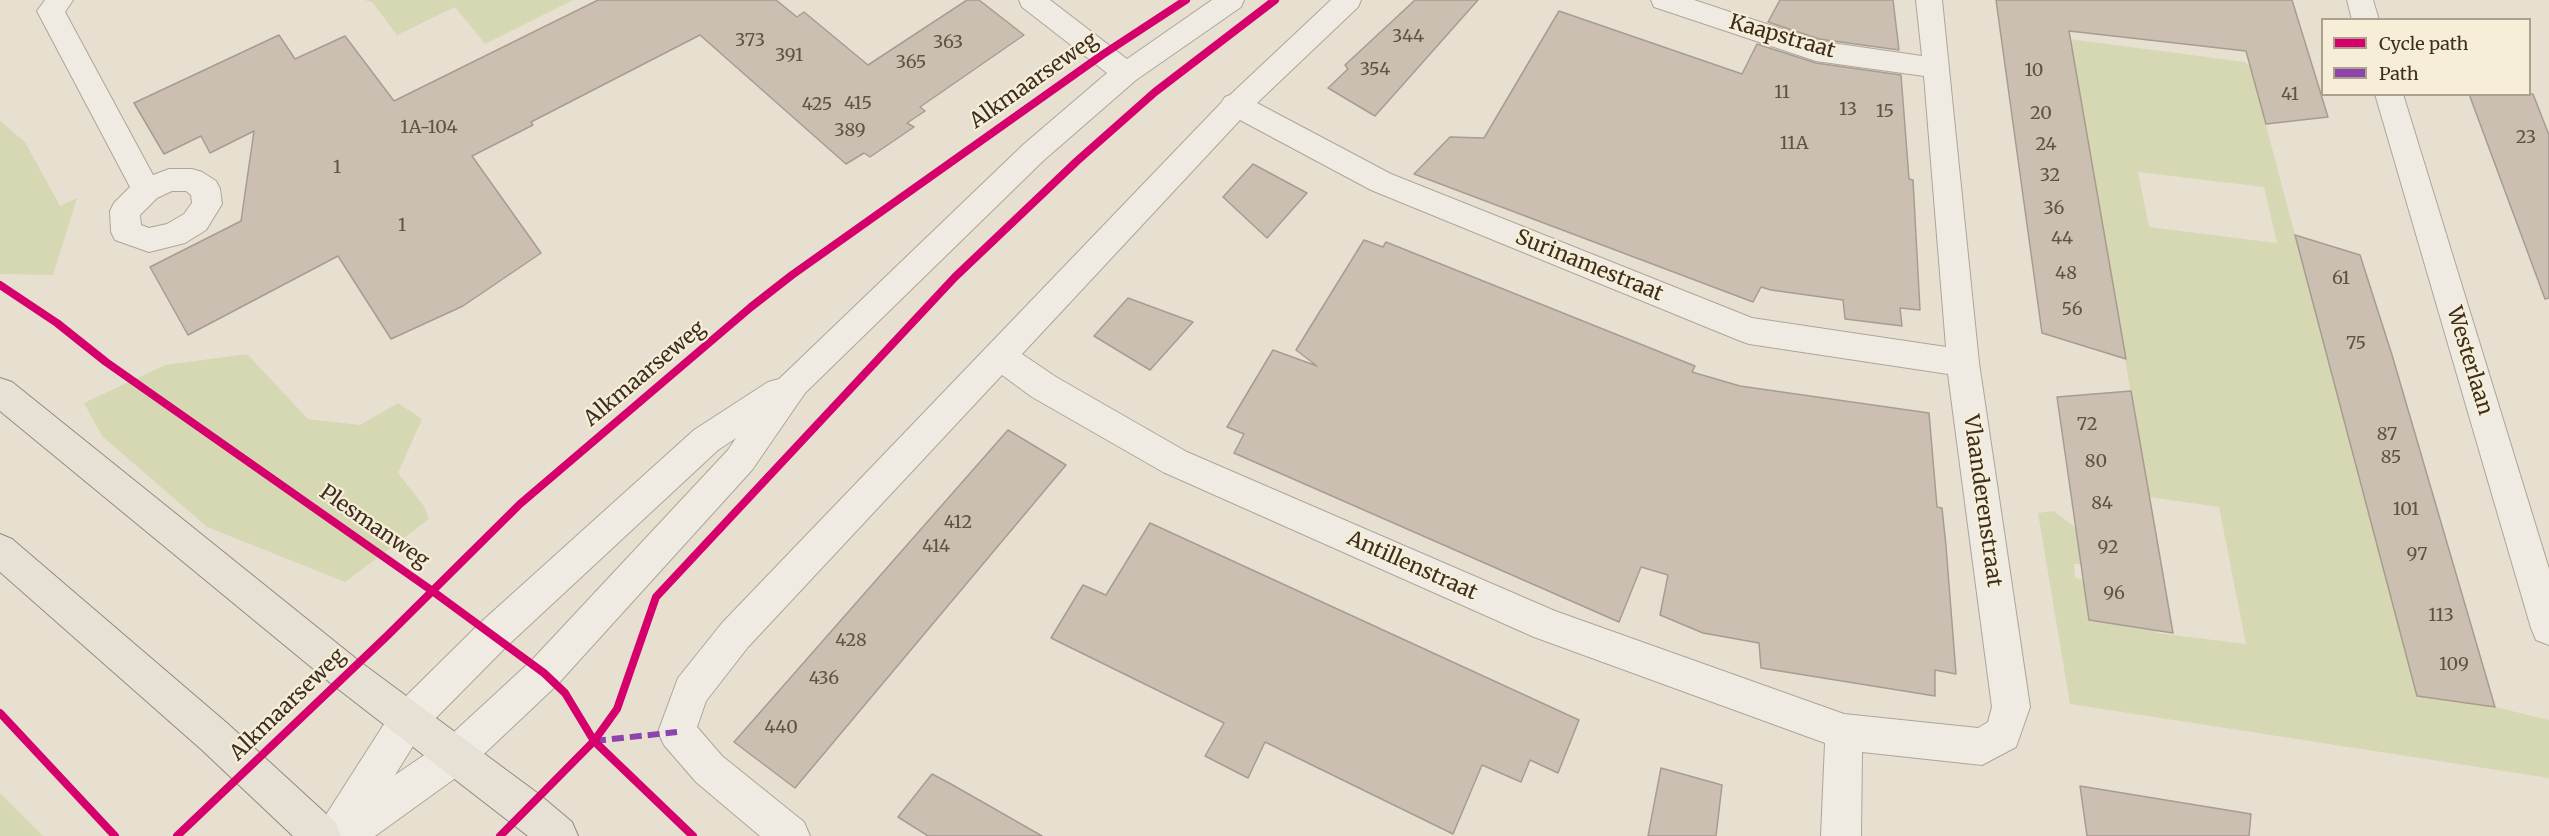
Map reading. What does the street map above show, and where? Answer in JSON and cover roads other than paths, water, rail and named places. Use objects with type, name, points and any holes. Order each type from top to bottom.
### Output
[{"type":"main road","points":[[0,392],[408,720],[558,836]]},
{"type":"main road","points":[[0,550],[215,737],[321,836]]},
{"type":"street","points":[[1032,0],[1126,73]]},
{"type":"street","points":[[335,836],[408,720],[493,635],[706,440],[794,383],[1034,152],[1126,73],[1231,0]]},
{"type":"street","points":[[790,836],[709,769],[677,732],[691,691],[735,634],[1000,356],[1235,104],[1348,0]]},
{"type":"street","name":"Kaapstraat","points":[[1664,0],[1816,51],[1937,68]]},
{"type":"street","name":"Vlaanderenstraat","points":[[1844,732],[1982,747],[2003,734],[2011,707],[1963,363],[1929,0]]},
{"type":"street","points":[[2360,0],[2365,18]]},
{"type":"street","points":[[56,5],[146,190]]},
{"type":"street","name":"Westerlaan","points":[[2390,96],[2542,580],[2549,628]]},
{"type":"street","name":"Surinamestraat","points":[[1235,104],[1381,182],[1749,331],[1963,363]]},
{"type":"street","name":"Antillenstraat","points":[[1000,356],[1044,387],[1175,462],[1547,625],[1844,732]]},
{"type":"street","points":[[342,836],[455,756],[544,673],[740,460],[794,383]]},
{"type":"street","points":[[1841,836],[1844,732]]}]
